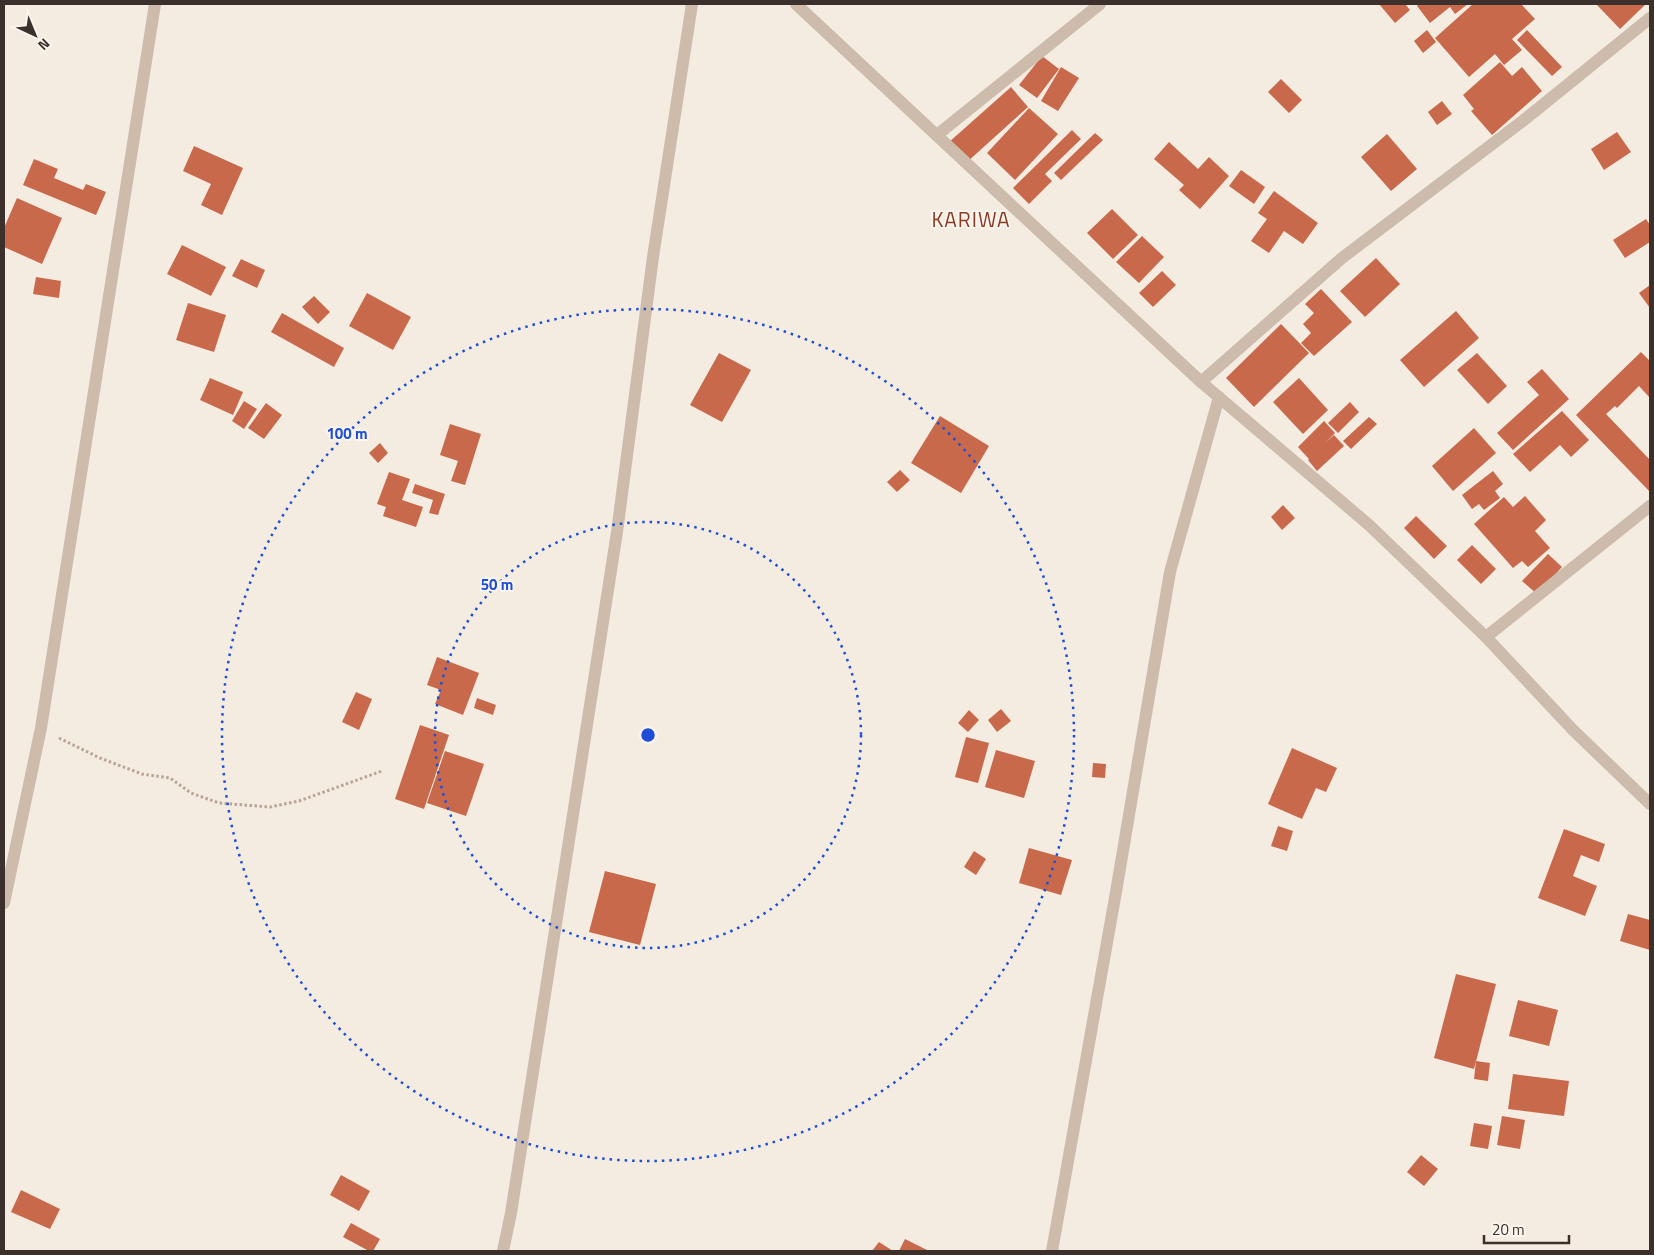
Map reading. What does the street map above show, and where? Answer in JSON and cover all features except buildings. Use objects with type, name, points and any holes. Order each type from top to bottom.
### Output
[{"type":"street","points":[[4,903],[41,728],[155,4]]},
{"type":"street","points":[[503,1251],[511,1213],[617,532],[653,257],[692,4]]},
{"type":"street","points":[[796,4],[1201,382],[1369,526],[1486,636],[1573,730],[1650,804]]},
{"type":"street","points":[[937,135],[1100,4]]},
{"type":"street","points":[[1201,382],[1342,258],[1524,120],[1650,18]]},
{"type":"street","points":[[1052,1251],[1116,892],[1170,572],[1219,397]]},
{"type":"street","points":[[1486,636],[1650,506]]},
{"type":"path","points":[[41,728],[100,758],[142,774],[170,778],[191,793],[219,803],[270,807],[299,801],[382,772]]},
{"type":"district","name":"KARIWA","points":[[971,219]]}]
